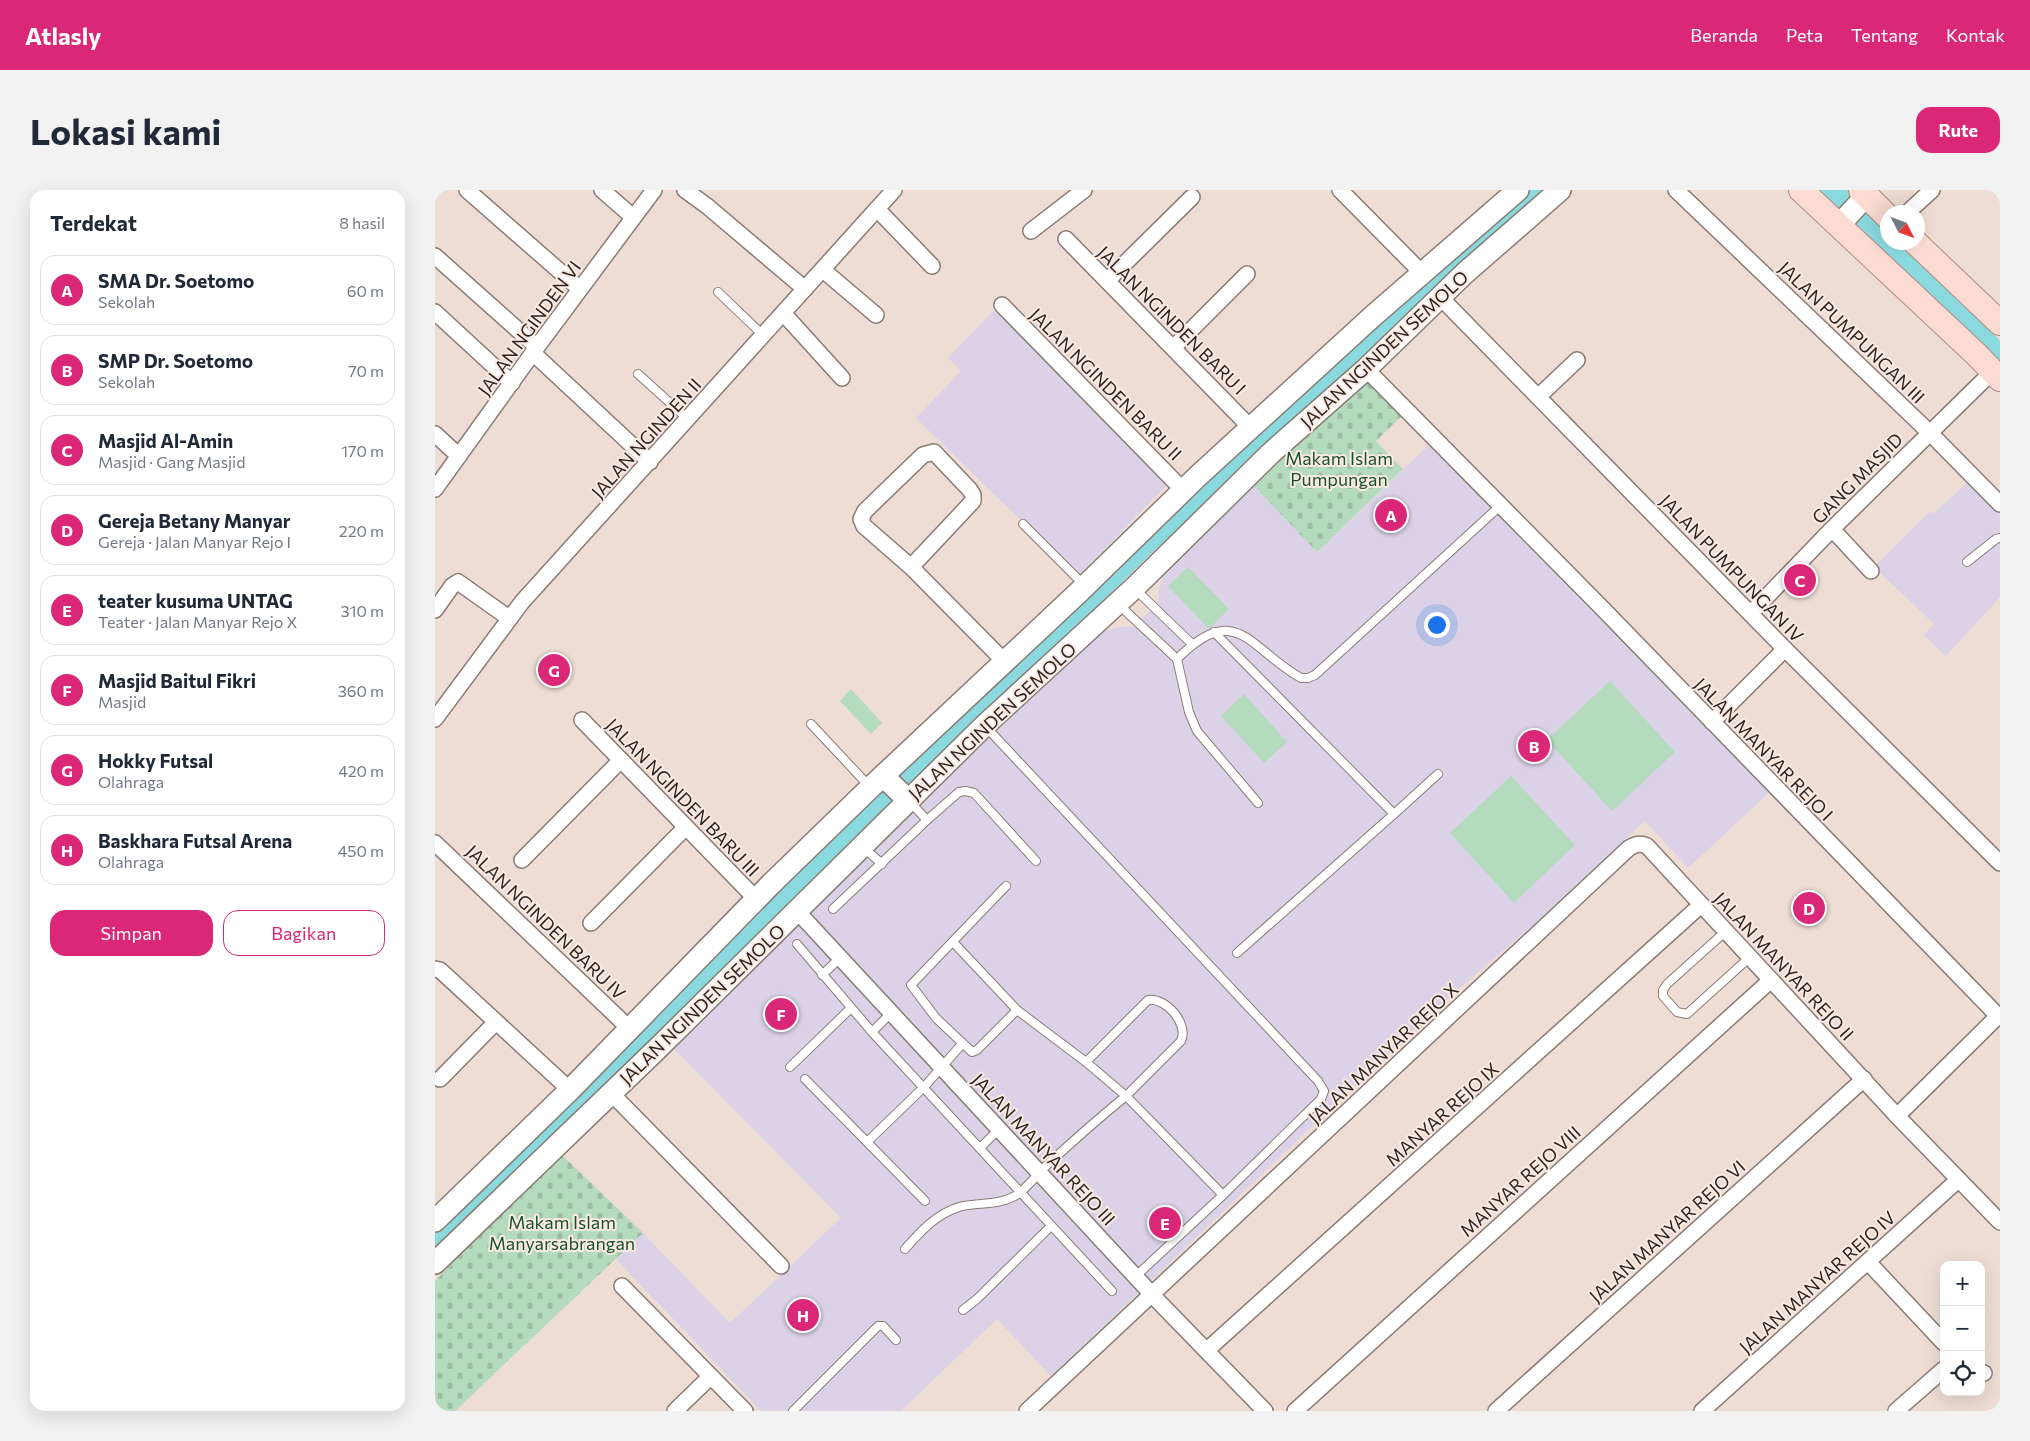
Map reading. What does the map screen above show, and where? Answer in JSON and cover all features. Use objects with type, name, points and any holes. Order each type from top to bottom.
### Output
[{"type":"main road","name":"JALAN NGINDEN SEMOLO","points":[[435,1263],[862,847],[890,788],[1004,661],[1117,603],[1134,588],[1271,453],[1366,369],[1384,328],[1419,270],[1518,190]]},
{"type":"main road","name":"JALAN NGINDEN SEMOLO","points":[[437,1217],[570,1090],[757,900],[890,788],[984,726],[1058,634],[1085,586],[1183,490],[1251,428],[1384,328],[1440,297],[1560,190]]},
{"type":"main road","points":[[1801,190],[1880,214]]},
{"type":"main road","points":[[1855,206],[1996,375]]},
{"type":"main road","points":[[1924,250],[2000,322]]},
{"type":"street","points":[[467,190],[580,290]]},
{"type":"street","points":[[602,190],[633,217]]},
{"type":"street","name":"JALAN NGINDEN VI","points":[[435,489],[654,190]]},
{"type":"street","points":[[685,190],[707,206],[805,289]]},
{"type":"street","name":"JALAN NGINDEN II","points":[[435,719],[509,618],[894,190]]},
{"type":"street","points":[[1031,231],[1084,190]]},
{"type":"street","points":[[1340,190],[1419,270]]},
{"type":"street","name":"JALAN PUMPUNGAN III","points":[[1676,190],[1930,433],[2000,504]]},
{"type":"street","points":[[1916,205],[1932,190]]},
{"type":"street","points":[[1107,282],[1192,197]]},
{"type":"street","points":[[877,210],[932,266]]},
{"type":"street","name":"JALAN NGINDEN BARU I","points":[[1067,240],[1251,428]]},
{"type":"street","points":[[435,256],[650,462]]},
{"type":"street","points":[[823,270],[876,316]]},
{"type":"street","points":[[1174,348],[1247,274]]},
{"type":"street","name":"JALAN PUMPUNGAN IV","points":[[1440,297],[1785,649],[2000,863]]},
{"type":"street","name":"JALAN NGINDEN BARU II","points":[[1002,304],[1183,490]]},
{"type":"street","points":[[435,312],[512,383]]},
{"type":"street","points":[[784,314],[843,378]]},
{"type":"street","points":[[1539,396],[1577,360]]},
{"type":"street","name":"JALAN MANYAR REJO I","points":[[1366,369],[1999,1017]]},
{"type":"street","name":"GANG MASJID","points":[[1751,613],[1832,528],[1930,433],[1996,375]]},
{"type":"street","points":[[435,434],[459,456]]},
{"type":"street","points":[[911,567],[973,501],[973,495],[970,490],[934,452],[923,455],[865,511],[861,519],[864,526],[911,567],[1004,661]]},
{"type":"street","points":[[1832,528],[1871,571]]},
{"type":"street","points":[[435,610],[457,582],[509,618]]},
{"type":"street","points":[[1712,722],[1785,649]]},
{"type":"street","name":"JALAN NGINDEN BARU III","points":[[582,720],[757,900]]},
{"type":"street","points":[[523,860],[621,760]]},
{"type":"street","points":[[591,923],[686,828]]},
{"type":"street","name":"JALAN NGINDEN BARU IV","points":[[435,843],[630,1029]]},
{"type":"street","name":"JALAN MANYAR REJO II","points":[[1641,843],[1647,846],[1897,1116],[2000,1222]]},
{"type":"street","name":"JALAN MANYAR REJO X","points":[[1027,1411],[1629,848],[1641,843]]},
{"type":"street","name":"MANYAR REJO IX","points":[[1207,1350],[1701,905]]},
{"type":"street","name":"JALAN MANYAR REJO III","points":[[797,911],[1041,1172],[1152,1294],[1265,1411]]},
{"type":"street","points":[[435,969],[440,970],[570,1090]]},
{"type":"street","name":"MANYAR REJO VIII","points":[[1295,1411],[1771,980]]},
{"type":"street","points":[[1897,1116],[1999,1017]]},
{"type":"street","points":[[440,1079],[496,1022]]},
{"type":"street","name":"JALAN MANYAR REJO VI","points":[[1496,1411],[1864,1080]]},
{"type":"street","points":[[611,1093],[781,1266]]},
{"type":"street","name":"JALAN MANYAR REJO IV","points":[[1702,1411],[1958,1180]]},
{"type":"street","points":[[1868,1262],[1940,1340]]},
{"type":"street","points":[[622,1286],[745,1411]]},
{"type":"street","points":[[1896,1411],[1940,1372]]},
{"type":"street","points":[[675,1411],[710,1377]]},
{"type":"lane","points":[[718,292],[763,336]]},
{"type":"lane","points":[[637,374],[689,420]]},
{"type":"lane","points":[[1177,659],[1192,644],[1214,632],[1228,630],[1241,634],[1301,678],[1315,675],[1500,506]]},
{"type":"lane","points":[[1023,524],[1085,586]]},
{"type":"lane","points":[[1967,562],[1996,539],[2000,538]]},
{"type":"lane","points":[[1134,588],[1192,644]]},
{"type":"lane","points":[[1117,603],[1177,659],[1189,712],[1197,731],[1258,803]]},
{"type":"lane","points":[[1214,632],[1394,814]]},
{"type":"lane","points":[[811,724],[927,820]]},
{"type":"lane","points":[[984,726],[1318,1081],[1324,1091],[1321,1099],[1223,1195],[1136,1276]]},
{"type":"lane","points":[[1237,953],[1438,774]]},
{"type":"lane","points":[[833,909],[959,792],[970,791],[974,793],[1035,861]]},
{"type":"lane","points":[[862,847],[882,864]]},
{"type":"lane","points":[[1006,886],[911,985],[936,1018],[974,1052],[1017,1010]]},
{"type":"lane","points":[[1726,931],[1667,984],[1663,990],[1663,996],[1677,1012],[1687,1014],[1750,957]]},
{"type":"lane","points":[[953,942],[1017,1010],[1086,1062],[1126,1096],[1223,1195]]},
{"type":"lane","points":[[797,944],[872,1032],[1112,1291]]},
{"type":"lane","points":[[822,974],[840,958]]},
{"type":"lane","points":[[905,1250],[931,1222],[944,1214],[959,1207],[987,1205],[1002,1201],[1020,1192],[1126,1096],[1176,1047],[1184,1034],[1180,1020],[1160,1001],[1148,1000],[1086,1062]]},
{"type":"lane","points":[[790,1067],[851,1008]]},
{"type":"lane","points":[[872,1032],[891,1012]]},
{"type":"lane","points":[[867,1142],[924,1087],[963,1044]]},
{"type":"lane","points":[[805,1079],[925,1201]]},
{"type":"lane","points":[[980,1148],[1000,1128]]},
{"type":"lane","points":[[963,1310],[977,1299],[1051,1226]]},
{"type":"lane","points":[[793,1411],[878,1326],[883,1326],[896,1340]]},
{"type":"shaded area","points":[[994,310],[1170,482],[1078,576],[916,418],[961,371],[948,358]]},
{"type":"shaded area","points":[[1431,443],[1773,789],[1688,868],[1645,821],[1542,917],[1433,1011],[1051,1376],[997,1319],[901,1411],[761,1411],[616,1259],[643,1233],[730,1323],[841,1218],[671,1046],[995,732],[1092,633],[1120,627],[1134,627],[1159,601],[1159,589],[1164,572],[1201,534],[1254,486],[1317,552]]},
{"type":"shaded area","points":[[1970,480],[2000,510],[2000,597],[1946,656],[1924,635],[1934,624],[1874,567],[1930,511],[1933,514]]},
{"type":"green space","name":"Makam Islam Pumpungan","points":[[1367,377],[1403,415],[1376,441],[1403,469],[1317,552],[1254,486]]},
{"type":"green space","points":[[1188,567],[1229,609],[1209,629],[1168,586]]},
{"type":"green space","points":[[1610,681],[1675,752],[1612,811],[1547,740]]},
{"type":"green space","points":[[851,689],[882,723],[871,734],[840,701]]},
{"type":"green space","points":[[1244,694],[1287,742],[1264,763],[1221,716]]},
{"type":"green space","points":[[1511,776],[1575,845],[1514,903],[1450,833]]},
{"type":"green space","name":"Makam Islam Manyarsabrangan","points":[[561,1154],[643,1233],[455,1411],[435,1411],[435,1281]]},
{"type":"waterway","points":[[435,1234],[701,979],[884,795],[1146,541],[1368,342],[1533,190]]},
{"type":"waterway","points":[[1829,190],[2000,358]]},
{"type":"place","name":"SMA Dr. Soetomo","points":[[1391,515]]},
{"type":"place","name":"Masjid Al-Amin","points":[[1800,580]]},
{"type":"place","name":"Hokky Futsal","points":[[554,670]]},
{"type":"place","name":"SMP Dr. Soetomo","points":[[1534,746]]},
{"type":"place","name":"Gereja Betany Manyar","points":[[1809,908]]},
{"type":"place","name":"Masjid Baitul Fikri","points":[[781,1014]]},
{"type":"place","name":"teater kusuma UNTAG","points":[[1165,1223]]},
{"type":"place","name":"Baskhara Futsal Arena","points":[[803,1315]]}]
